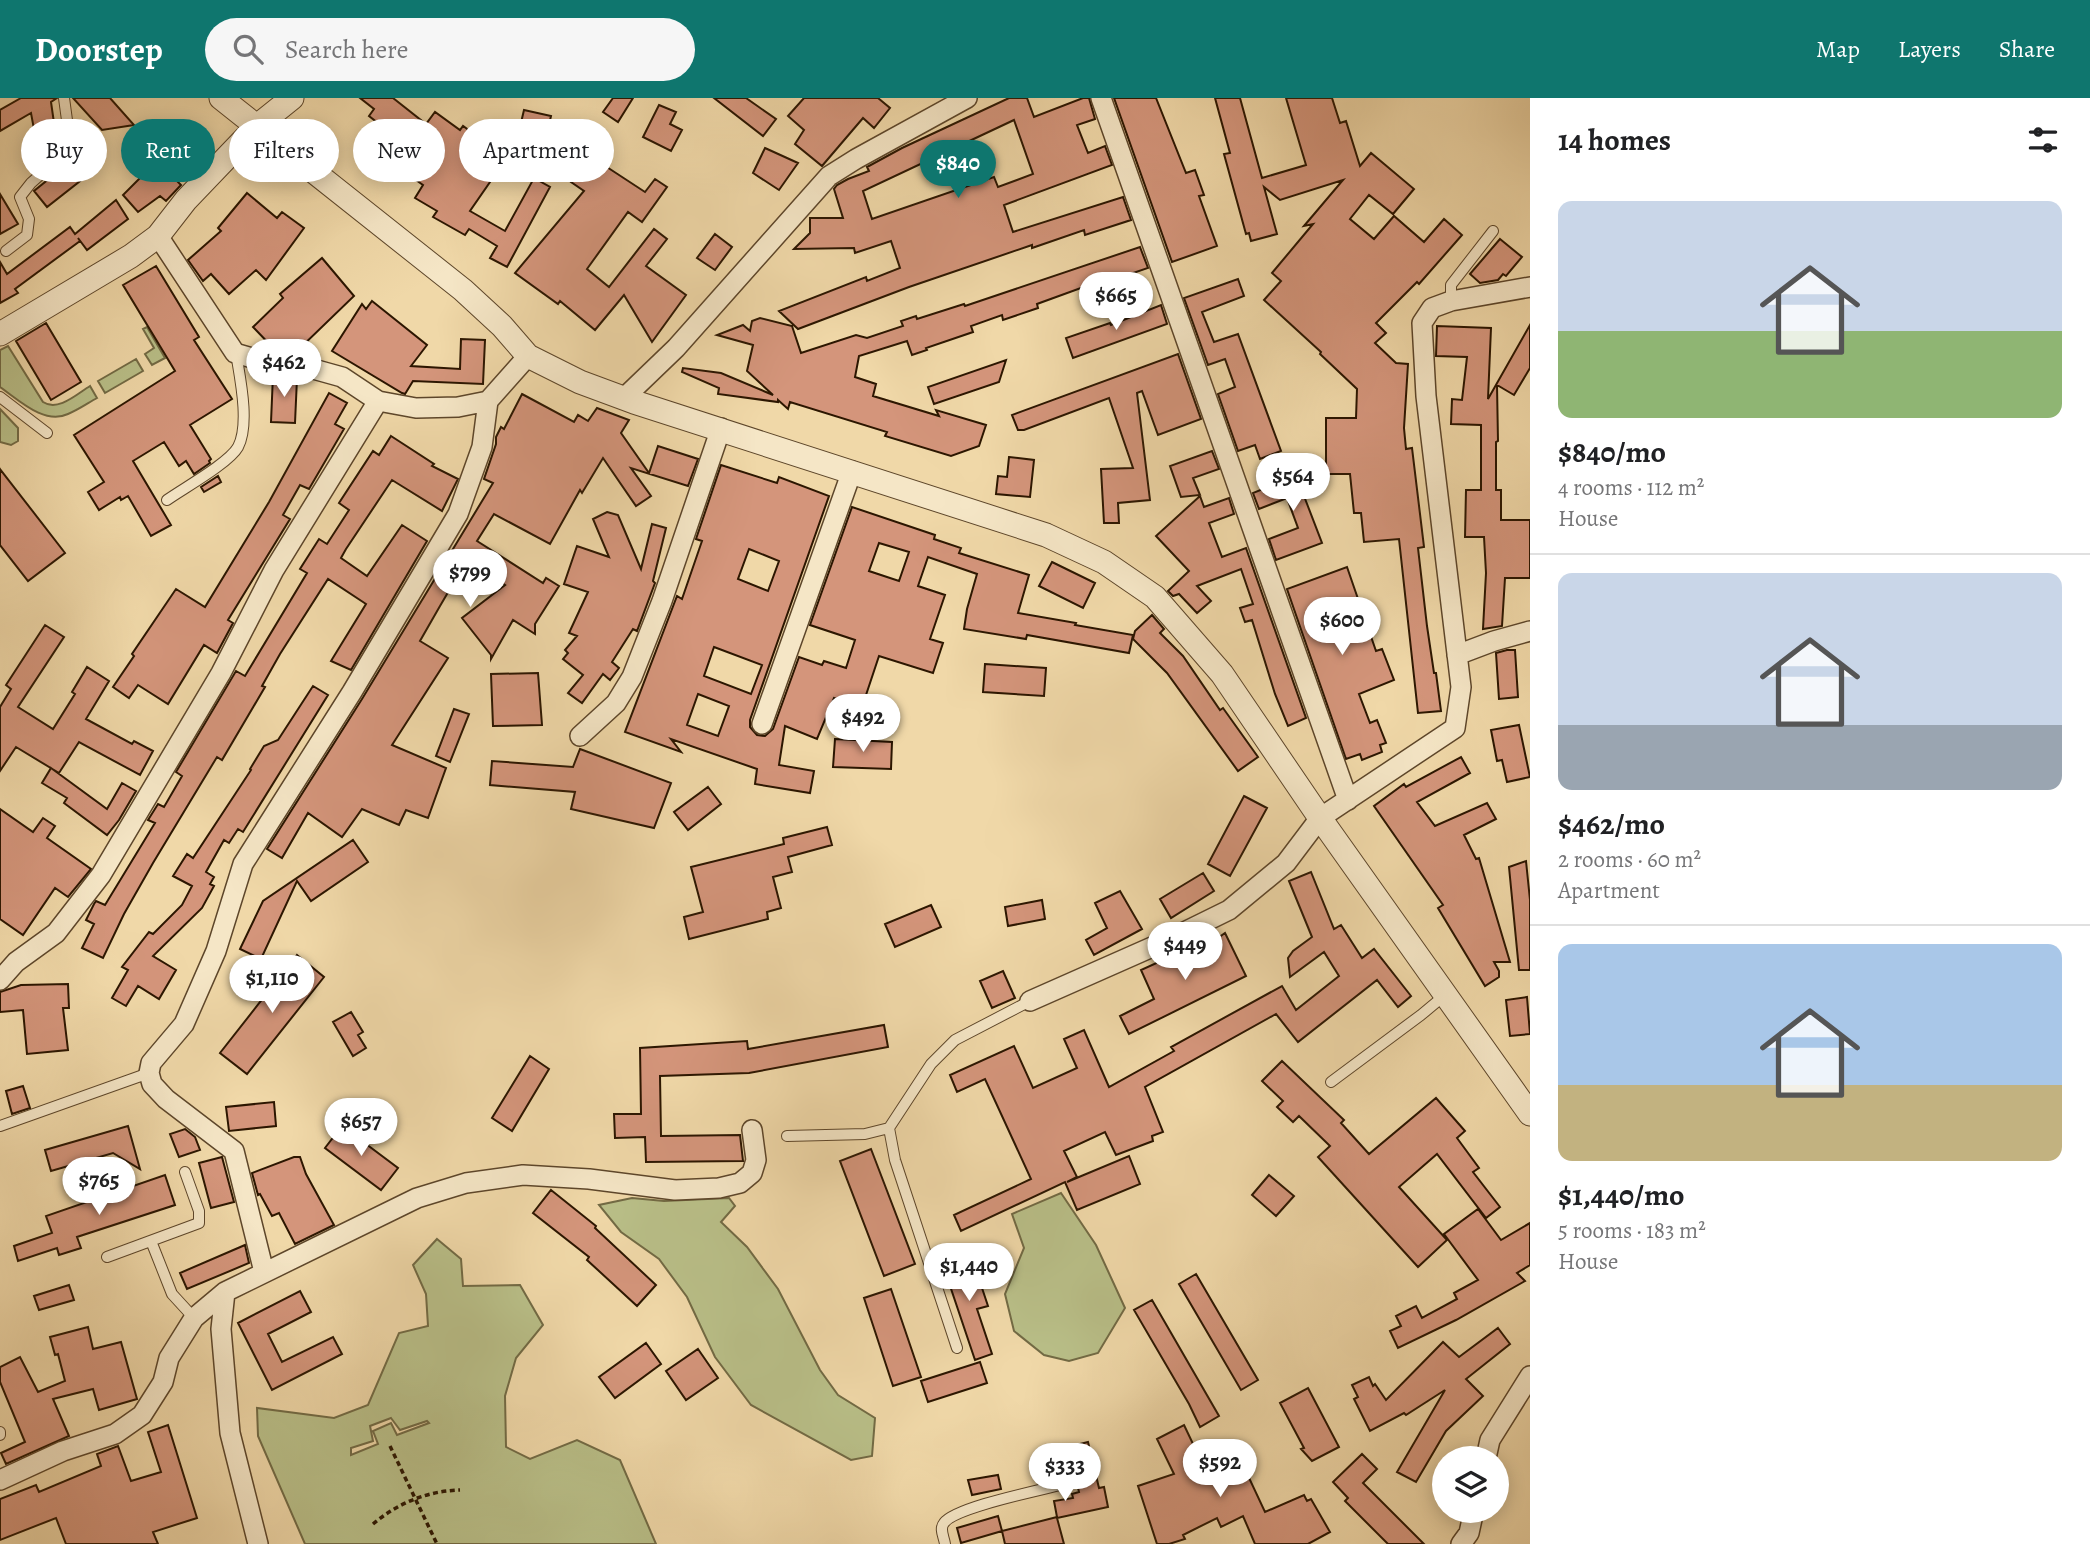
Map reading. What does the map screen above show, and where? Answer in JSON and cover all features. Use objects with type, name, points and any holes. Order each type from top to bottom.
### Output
[{"type":"street","points":[[221,98],[246,119]]},
{"type":"street","points":[[266,119],[292,98]]},
{"type":"street","points":[[624,398],[676,348],[829,176],[967,98]]},
{"type":"street","points":[[1101,98],[1348,800]]},
{"type":"street","points":[[0,334],[131,256],[158,236],[186,200],[229,155]]},
{"type":"street","points":[[326,182],[463,290],[502,326],[528,356],[580,382],[624,398],[1046,535],[1104,562],[1155,597],[1222,674],[1320,818],[1530,1114]]},
{"type":"street","points":[[158,236],[235,353],[342,377],[378,401],[416,408],[458,407],[488,401]]},
{"type":"street","points":[[1030,1002],[1229,910],[1286,863],[1320,818],[1455,728],[1461,687],[1426,396],[1422,323],[1432,308],[1451,301],[1530,287]]},
{"type":"street","points":[[264,1272],[234,1151],[166,1099],[152,1084],[149,1073],[151,1063],[184,1024],[216,951],[243,864],[352,692],[458,514],[482,447],[488,401],[528,356]]},
{"type":"street","points":[[0,980],[16,962],[56,933],[101,875],[221,673],[274,570],[378,401]]},
{"type":"street","points":[[580,736],[616,703],[632,677],[662,601],[721,428]]},
{"type":"street","points":[[762,724],[852,471]]},
{"type":"street","points":[[1457,655],[1530,631]]},
{"type":"street","points":[[0,1479],[63,1451],[115,1434],[142,1415],[163,1382],[170,1358],[194,1318],[225,1292],[417,1198],[466,1183],[523,1175],[589,1178],[675,1190],[719,1188],[740,1183],[752,1173],[757,1160],[752,1130]]},
{"type":"street","points":[[225,1292],[221,1329],[229,1433],[258,1544]]},
{"type":"street","points":[[1489,1446],[1530,1376]]},
{"type":"street","points":[[1461,1544],[1469,1533],[1471,1523]]},
{"type":"lane","points":[[6,251],[27,234],[29,219],[20,197],[31,183],[66,152],[69,135],[64,98]]},
{"type":"lane","points":[[1451,301],[1451,285],[1493,231]]},
{"type":"lane","points":[[167,500],[225,461],[237,448],[243,430],[235,353]]},
{"type":"lane","points":[[0,397],[47,433]]},
{"type":"lane","points":[[1331,1082],[1445,994]]},
{"type":"lane","points":[[788,1136],[865,1134],[889,1128],[931,1064],[955,1040],[1030,1002]]},
{"type":"lane","points":[[0,1126],[149,1073]]},
{"type":"lane","points":[[889,1128],[895,1160],[957,1348]]},
{"type":"lane","points":[[107,1257],[199,1223],[198,1211],[185,1172]]},
{"type":"lane","points":[[151,1241],[172,1294],[194,1318]]},
{"type":"lane","points":[[945,1544],[941,1528],[944,1521],[965,1510],[1065,1484]]},
{"type":"path","points":[[390,1447],[437,1544]]},
{"type":"path","points":[[373,1524],[385,1514],[414,1499],[460,1490]]},
{"type":"green space","points":[[147,327],[165,358],[152,365],[145,354],[154,348],[143,329]]},
{"type":"green space","points":[[8,346],[43,402],[49,405],[61,403],[90,386],[97,398],[59,417],[32,410],[0,387],[0,350]]},
{"type":"green space","points":[[136,359],[143,371],[105,393],[98,381]]},
{"type":"green space","points":[[0,409],[18,428],[18,441],[11,445],[0,442]]},
{"type":"green space","points":[[1061,1193],[1096,1245],[1125,1308],[1098,1353],[1069,1361],[1044,1355],[1014,1331],[1005,1294],[1024,1248],[1012,1214]]},
{"type":"green space","points":[[632,1198],[664,1201],[729,1198],[735,1206],[721,1222],[747,1247],[778,1289],[820,1370],[838,1395],[875,1418],[872,1456],[851,1460],[751,1405],[715,1357],[687,1297],[659,1259],[621,1232],[599,1205]]},
{"type":"green space","points":[[437,1239],[461,1259],[463,1286],[520,1285],[543,1325],[516,1358],[505,1396],[506,1447],[530,1459],[577,1440],[620,1460],[656,1544],[305,1544],[258,1436],[257,1408],[334,1418],[368,1405],[399,1333],[428,1326],[426,1294],[413,1265]],"holes":[[[391,1418],[400,1430],[427,1421],[429,1423],[397,1435],[391,1423],[373,1431],[378,1444],[351,1455],[351,1448],[373,1441],[370,1426]]]},
{"type":"building","points":[[21,98],[57,98],[51,102],[53,119],[32,119],[31,113],[0,131],[0,110]]},
{"type":"building","points":[[73,98],[110,98],[129,119],[121,119],[121,127],[107,129],[107,119],[92,119]]},
{"type":"building","points":[[360,98],[393,98],[420,119],[373,119],[369,116],[374,109]]},
{"type":"building","points":[[613,98],[633,98],[618,122],[603,112]]},
{"type":"building","points":[[714,98],[746,98],[776,119],[763,136]]},
{"type":"building","points":[[804,98],[878,98],[890,108],[874,128],[863,118],[822,166],[795,144],[804,130],[788,116]]},
{"type":"building","points":[[1009,98],[1027,98],[1034,117],[1089,98],[1095,119],[1077,125],[1088,153],[1105,146],[1112,165],[1004,205],[1013,232],[1123,197],[1131,220],[1085,235],[1084,230],[1032,248],[1032,245],[798,329],[779,311],[866,277],[867,281],[900,268],[891,241],[855,253],[854,248],[794,249],[810,233],[810,218],[843,218],[834,189],[837,185],[869,171],[867,167]],"holes":[[[1014,120],[1033,174],[998,187],[994,177],[872,219],[863,191]]]},
{"type":"building","points":[[1114,98],[1156,98],[1186,173],[1195,170],[1204,195],[1199,196],[1217,246],[1172,262]]},
{"type":"building","points":[[1215,98],[1240,98],[1262,178],[1306,165],[1286,98],[1332,98],[1340,123],[1346,121],[1360,166],[1371,153],[1414,189],[1393,214],[1369,195],[1350,219],[1374,239],[1394,216],[1424,242],[1444,219],[1462,235],[1419,284],[1417,282],[1376,323],[1386,333],[1375,343],[1396,363],[1408,364],[1404,428],[1406,449],[1412,448],[1424,547],[1418,548],[1441,711],[1418,713],[1399,539],[1364,542],[1361,513],[1354,513],[1350,474],[1326,474],[1326,418],[1356,418],[1357,389],[1264,300],[1281,281],[1272,273],[1313,224],[1304,226],[1343,180],[1280,200],[1264,187],[1277,234],[1251,241],[1249,233],[1246,234],[1224,154],[1230,153]]},
{"type":"building","points":[[659,105],[676,112],[670,124],[682,130],[671,151],[643,137]]},
{"type":"building","points":[[524,110],[551,116],[550,119],[522,119]]},
{"type":"building","points":[[435,112],[445,119],[430,119]]},
{"type":"building","points":[[445,119],[459,129],[459,182],[490,182],[470,211],[505,231],[532,182],[541,182],[550,187],[507,267],[490,258],[497,246],[469,229],[465,235],[433,217],[437,211],[415,198],[423,185],[419,182],[445,182]]},
{"type":"building","points":[[765,148],[798,163],[779,190],[753,173]]},
{"type":"building","points":[[614,172],[645,192],[655,179],[667,187],[642,222],[628,212],[587,269],[609,287],[654,229],[667,239],[646,266],[686,295],[652,342],[624,295],[595,330],[560,301],[558,304],[515,273],[584,191],[571,182],[614,182]]},
{"type":"building","points":[[45,182],[79,182],[47,207],[34,191]]},
{"type":"building","points":[[136,182],[178,182],[181,185],[166,201],[160,196],[138,212],[123,195]]},
{"type":"building","points":[[247,193],[277,218],[282,212],[304,228],[266,280],[256,270],[229,294],[211,274],[203,281],[188,260],[221,231],[218,228]]},
{"type":"building","points":[[0,194],[18,224],[0,234]]},
{"type":"building","points":[[116,200],[128,219],[87,250],[78,238],[80,241],[15,289],[18,293],[0,303],[0,262],[7,274],[70,227],[75,234]]},
{"type":"building","points":[[715,234],[732,247],[715,270],[697,258]]},
{"type":"building","points":[[1500,239],[1522,257],[1506,276],[1503,274],[1498,280],[1480,283],[1470,274]]},
{"type":"building","points":[[1140,247],[1148,268],[1101,284],[1100,281],[1037,304],[1038,308],[1003,320],[1002,315],[971,326],[973,332],[912,355],[907,341],[859,356],[855,377],[876,384],[873,396],[939,416],[936,410],[986,425],[979,446],[951,456],[885,436],[887,432],[790,402],[788,409],[778,400],[718,394],[719,388],[682,372],[683,368],[721,373],[773,395],[747,371],[753,345],[717,335],[743,325],[750,331],[752,321],[760,318],[792,326],[801,353],[856,335],[867,338],[903,326],[901,321],[916,316],[917,319],[964,304],[965,306]]},
{"type":"building","points":[[322,258],[354,296],[295,353],[276,351],[253,327],[283,298],[280,294]]},
{"type":"building","points":[[156,266],[199,337],[194,340],[232,399],[190,425],[211,459],[210,463],[194,474],[186,461],[179,466],[164,442],[133,461],[171,525],[151,536],[128,496],[121,500],[120,497],[99,510],[88,492],[104,482],[74,435],[175,371],[123,285]]},
{"type":"building","points":[[1238,279],[1244,296],[1202,312],[1214,342],[1238,334],[1281,451],[1260,459],[1255,445],[1238,451],[1218,394],[1235,387],[1225,359],[1208,365],[1184,298]]},
{"type":"building","points":[[372,301],[427,345],[411,366],[460,369],[461,339],[485,340],[483,384],[413,381],[405,394],[332,351],[362,304],[366,309]]},
{"type":"building","points":[[1161,305],[1167,324],[1073,358],[1066,338],[1110,323],[1111,325]]},
{"type":"building","points":[[46,323],[81,382],[51,400],[16,341]]},
{"type":"building","points":[[1530,325],[1530,368],[1514,395],[1497,385],[1496,490],[1501,490],[1501,520],[1530,520],[1530,578],[1505,578],[1502,626],[1483,629],[1486,573],[1484,537],[1465,537],[1466,490],[1481,490],[1481,425],[1451,424],[1452,399],[1462,400],[1467,357],[1436,356],[1437,326],[1491,328],[1488,399]]},
{"type":"building","points":[[1178,354],[1201,419],[1158,435],[1142,391],[1137,393],[1150,500],[1118,503],[1119,523],[1104,523],[1101,469],[1133,468],[1109,398],[1024,430],[1018,430],[1012,415]]},
{"type":"building","points":[[1006,360],[999,382],[934,404],[928,387]]},
{"type":"building","points":[[273,375],[297,378],[295,423],[271,422]]},
{"type":"building","points":[[329,393],[347,403],[335,424],[344,429],[309,489],[300,485],[283,515],[290,519],[228,620],[233,623],[217,653],[204,645],[168,704],[138,685],[129,698],[113,687],[176,589],[205,607],[269,502]]},
{"type":"building","points":[[522,394],[574,422],[578,415],[588,421],[597,408],[629,420],[621,433],[649,473],[658,446],[698,459],[688,486],[631,468],[651,496],[636,506],[603,458],[582,493],[580,490],[550,544],[494,514],[477,541],[543,583],[546,578],[559,586],[535,624],[535,634],[513,620],[491,659],[491,655],[462,618],[505,585],[467,560],[420,641],[448,658],[392,745],[446,768],[428,818],[406,810],[399,825],[362,809],[342,837],[308,813],[282,858],[267,849],[493,483],[484,479],[496,437],[501,427],[504,429]]},
{"type":"building","points":[[391,436],[434,464],[432,466],[458,479],[442,511],[392,480],[346,549],[341,558],[367,576],[402,525],[427,541],[351,670],[331,661],[366,604],[328,579],[280,654],[262,686],[265,687],[222,760],[217,757],[153,863],[103,958],[82,948],[94,924],[86,920],[94,904],[96,901],[105,905],[155,823],[148,820],[158,804],[164,807],[182,776],[176,772],[236,671],[245,676],[307,573],[300,569],[319,539],[327,544],[349,510],[339,503],[373,451],[379,455]]},
{"type":"building","points":[[1212,451],[1219,469],[1193,478],[1200,495],[1181,497],[1170,466]]},
{"type":"building","points":[[1009,457],[1034,460],[1030,497],[996,494],[998,476],[1007,477]]},
{"type":"building","points":[[721,465],[777,483],[779,477],[829,496],[750,720],[750,727],[757,735],[765,736],[773,729],[799,657],[822,665],[824,661],[846,668],[855,640],[810,625],[852,507],[935,535],[934,539],[961,548],[959,553],[1029,575],[1018,613],[1133,635],[1129,653],[1027,635],[1026,639],[964,629],[977,574],[928,557],[918,586],[945,595],[930,639],[943,643],[933,673],[879,656],[862,707],[834,698],[817,739],[785,726],[779,765],[814,771],[810,793],[755,784],[757,769],[671,739],[681,752],[625,732],[677,596],[682,599],[702,541],[696,539]],"holes":[[[879,543],[909,552],[899,581],[869,571]],[[749,549],[779,561],[768,591],[738,579]],[[714,647],[762,665],[751,694],[704,676]],[[698,694],[729,706],[718,736],[687,725]]]},
{"type":"building","points":[[0,469],[65,553],[28,581],[0,545]]},
{"type":"building","points":[[1312,469],[1320,491],[1304,496],[1322,543],[1276,560],[1269,539],[1298,528],[1287,498],[1259,509],[1253,493]]},
{"type":"building","points":[[218,476],[221,482],[204,492],[201,487]]},
{"type":"building","points":[[1200,496],[1204,507],[1229,498],[1234,514],[1209,523],[1222,557],[1246,548],[1306,718],[1288,726],[1252,620],[1245,622],[1240,608],[1253,604],[1241,569],[1197,586],[1211,601],[1197,613],[1179,594],[1173,596],[1168,591],[1189,571],[1156,536]]},
{"type":"building","points":[[607,512],[618,515],[641,569],[652,524],[666,528],[653,581],[655,583],[637,631],[633,629],[612,662],[619,668],[610,680],[603,674],[582,703],[568,693],[583,675],[563,659],[568,653],[565,650],[577,636],[569,633],[588,592],[564,584],[577,546],[609,557],[593,519]]},
{"type":"building","points":[[1052,562],[1095,583],[1083,608],[1039,586]]},
{"type":"building","points":[[1347,567],[1376,651],[1382,649],[1394,680],[1359,694],[1370,723],[1377,720],[1386,743],[1380,745],[1382,752],[1362,760],[1360,754],[1346,759],[1287,589]]},
{"type":"building","points":[[1152,615],[1164,629],[1160,633],[1183,656],[1220,710],[1223,708],[1258,757],[1238,771],[1167,673],[1133,639],[1135,631]]},
{"type":"building","points":[[45,625],[64,637],[18,707],[53,729],[75,694],[72,692],[87,667],[109,681],[86,719],[132,744],[134,741],[153,751],[140,775],[79,742],[59,773],[16,747],[0,771],[0,707],[11,689],[6,685]]},
{"type":"building","points":[[1515,650],[1518,697],[1499,699],[1496,653]]},
{"type":"building","points":[[985,664],[1046,668],[1044,696],[983,692]]},
{"type":"building","points":[[538,673],[542,725],[493,726],[491,674]]},
{"type":"building","points":[[313,686],[328,695],[243,832],[238,829],[229,843],[224,840],[206,872],[214,877],[210,884],[214,886],[202,908],[153,956],[176,970],[159,999],[138,986],[126,1006],[112,998],[128,970],[122,967],[149,932],[153,934],[182,905],[192,886],[173,876],[187,854],[193,858],[264,746],[278,740]]},
{"type":"building","points":[[454,709],[469,714],[450,762],[436,756]]},
{"type":"building","points":[[1519,725],[1530,777],[1507,782],[1502,760],[1497,761],[1491,730]]},
{"type":"building","points":[[835,739],[892,742],[891,769],[833,767]]},
{"type":"building","points":[[580,749],[671,783],[654,828],[571,809],[575,792],[490,785],[492,761],[573,767]]},
{"type":"building","points":[[1461,757],[1470,773],[1417,802],[1435,826],[1487,803],[1496,819],[1464,835],[1476,859],[1479,858],[1510,962],[1494,962],[1499,977],[1485,986],[1438,908],[1443,905],[1374,806],[1404,784],[1406,787]]},
{"type":"building","points":[[51,768],[107,809],[122,783],[136,791],[107,835],[64,803],[67,798],[42,783]]},
{"type":"building","points":[[708,787],[721,804],[688,830],[674,812]]},
{"type":"building","points":[[1244,796],[1267,808],[1230,876],[1208,864]]},
{"type":"building","points":[[0,809],[33,832],[43,818],[55,826],[47,838],[91,869],[68,897],[55,888],[23,935],[0,919]]},
{"type":"building","points":[[827,827],[832,845],[788,857],[792,872],[773,877],[781,908],[767,912],[768,919],[689,939],[684,917],[703,912],[691,867],[784,844],[783,838]]},
{"type":"building","points":[[353,840],[368,862],[311,901],[297,881],[261,959],[240,949],[263,901]]},
{"type":"building","points":[[1526,861],[1530,900],[1530,970],[1519,970],[1509,867]]},
{"type":"building","points":[[1311,872],[1334,929],[1341,925],[1362,958],[1374,949],[1411,996],[1398,1007],[1377,980],[1298,1042],[1276,1014],[1145,1087],[1163,1132],[1152,1136],[1153,1141],[1116,1155],[1105,1132],[1064,1151],[1077,1177],[1067,1182],[1129,1156],[1140,1184],[1077,1210],[1065,1182],[961,1231],[954,1215],[1031,1179],[985,1079],[957,1092],[950,1075],[1014,1046],[1033,1088],[1077,1068],[1064,1039],[1084,1030],[1109,1087],[1174,1051],[1171,1047],[1282,986],[1296,1010],[1339,976],[1324,952],[1290,977],[1288,958],[1312,937],[1289,881]]},
{"type":"building","points":[[1203,873],[1214,891],[1171,918],[1160,899]]},
{"type":"building","points":[[1120,891],[1142,929],[1094,955],[1086,940],[1107,928],[1095,903]]},
{"type":"building","points":[[1042,900],[1045,919],[1008,926],[1005,907]]},
{"type":"building","points":[[931,905],[941,927],[895,947],[885,924]]},
{"type":"building","points":[[1225,933],[1246,976],[1129,1034],[1120,1016],[1154,999],[1141,970],[1185,950],[1190,958]]},
{"type":"building","points":[[297,955],[324,977],[247,1074],[220,1053]]},
{"type":"building","points":[[1003,971],[1015,998],[992,1008],[980,981]]},
{"type":"building","points":[[68,984],[69,1008],[63,1008],[68,1050],[27,1054],[23,1010],[0,1012],[0,992],[21,985]]},
{"type":"building","points":[[1527,997],[1530,1034],[1510,1036],[1506,1000]]},
{"type":"building","points":[[351,1012],[363,1032],[358,1035],[366,1048],[353,1056],[333,1022]]},
{"type":"building","points":[[884,1025],[888,1047],[749,1073],[660,1076],[661,1136],[740,1135],[743,1161],[646,1162],[645,1137],[615,1138],[614,1114],[641,1114],[640,1048],[747,1041],[748,1049]]},
{"type":"building","points":[[530,1056],[549,1069],[512,1131],[492,1118]]},
{"type":"building","points":[[1282,1061],[1344,1120],[1341,1123],[1369,1154],[1436,1098],[1465,1131],[1457,1138],[1479,1168],[1473,1172],[1500,1207],[1486,1218],[1437,1154],[1399,1187],[1447,1240],[1418,1267],[1318,1157],[1330,1146],[1299,1116],[1293,1122],[1277,1107],[1283,1101],[1262,1081]]},
{"type":"building","points":[[23,1086],[30,1108],[12,1114],[6,1091]]},
{"type":"building","points":[[274,1102],[276,1126],[229,1131],[226,1107]]},
{"type":"building","points":[[128,1126],[140,1169],[113,1153],[51,1171],[45,1150]]},
{"type":"building","points":[[342,1126],[398,1168],[381,1190],[325,1148]]},
{"type":"building","points":[[185,1129],[195,1137],[200,1150],[179,1157],[170,1134]]},
{"type":"building","points":[[871,1149],[915,1264],[884,1276],[840,1161]]},
{"type":"building","points":[[222,1157],[234,1202],[211,1208],[199,1163]]},
{"type":"building","points":[[300,1157],[306,1174],[334,1225],[295,1244],[279,1213],[272,1216],[260,1194],[258,1195],[252,1173]]},
{"type":"building","points":[[165,1175],[175,1205],[77,1237],[81,1248],[59,1255],[57,1248],[18,1261],[14,1246],[52,1233],[46,1216]]},
{"type":"building","points":[[1269,1175],[1294,1196],[1276,1216],[1252,1195]]},
{"type":"building","points":[[551,1190],[596,1226],[595,1228],[656,1285],[637,1306],[587,1260],[589,1257],[533,1213]]},
{"type":"building","points":[[1478,1209],[1501,1240],[1530,1223],[1530,1265],[1517,1273],[1525,1281],[1456,1320],[1398,1348],[1390,1331],[1401,1326],[1396,1316],[1416,1306],[1422,1318],[1457,1299],[1454,1293],[1478,1280],[1444,1234]]},
{"type":"building","points":[[245,1245],[249,1263],[187,1289],[180,1273]]},
{"type":"building","points":[[971,1255],[988,1306],[977,1309],[992,1354],[975,1360],[943,1265]]},
{"type":"building","points":[[1196,1274],[1258,1380],[1241,1390],[1179,1284]]},
{"type":"building","points":[[69,1285],[74,1300],[39,1310],[34,1296]]},
{"type":"building","points":[[891,1289],[921,1377],[893,1386],[864,1298]]},
{"type":"building","points":[[300,1291],[311,1312],[268,1334],[282,1362],[333,1337],[342,1354],[272,1390],[238,1323]]},
{"type":"building","points":[[1152,1300],[1219,1416],[1200,1427],[1134,1310]]},
{"type":"building","points":[[88,1327],[93,1349],[121,1342],[137,1399],[99,1410],[93,1389],[53,1399],[69,1436],[6,1464],[1,1453],[25,1442],[0,1382],[0,1367],[20,1357],[38,1392],[65,1381],[50,1337]]},
{"type":"building","points":[[1498,1328],[1510,1344],[1466,1379],[1483,1396],[1446,1431],[1437,1446],[1432,1446],[1432,1455],[1416,1482],[1397,1472],[1445,1390],[1406,1415],[1404,1413],[1370,1431],[1354,1399],[1358,1397],[1352,1385],[1369,1377],[1373,1386],[1375,1384],[1386,1400],[1443,1342],[1459,1357]]},
{"type":"building","points":[[646,1343],[661,1364],[615,1398],[599,1377]]},
{"type":"building","points":[[698,1349],[718,1378],[686,1400],[666,1371]]},
{"type":"building","points":[[980,1362],[987,1383],[928,1402],[921,1381]]},
{"type":"building","points":[[1308,1388],[1339,1447],[1312,1461],[1301,1449],[1304,1448],[1280,1403]]},
{"type":"building","points":[[168,1425],[197,1518],[153,1532],[158,1544],[66,1544],[56,1518],[0,1540],[0,1499],[36,1485],[39,1492],[101,1466],[97,1454],[118,1446],[131,1481],[161,1472],[148,1432]]},
{"type":"building","points":[[1184,1425],[1203,1465],[1236,1450],[1265,1512],[1304,1495],[1307,1501],[1311,1499],[1330,1532],[1308,1544],[1255,1544],[1243,1516],[1221,1527],[1217,1518],[1183,1535],[1185,1539],[1169,1544],[1157,1544],[1138,1486],[1174,1474],[1157,1439]]},
{"type":"building","points":[[1088,1442],[1099,1488],[1104,1487],[1108,1507],[1057,1518],[1064,1544],[1005,1544],[1002,1531],[1057,1517],[1054,1501],[1073,1498],[1072,1494],[1079,1492],[1068,1447]]},
{"type":"building","points":[[1362,1454],[1377,1469],[1363,1483],[1424,1544],[1388,1544],[1345,1501],[1348,1498],[1333,1482]]},
{"type":"building","points":[[998,1475],[1001,1489],[972,1495],[968,1480]]},
{"type":"building","points":[[998,1516],[1002,1531],[961,1543],[957,1528]]}]
